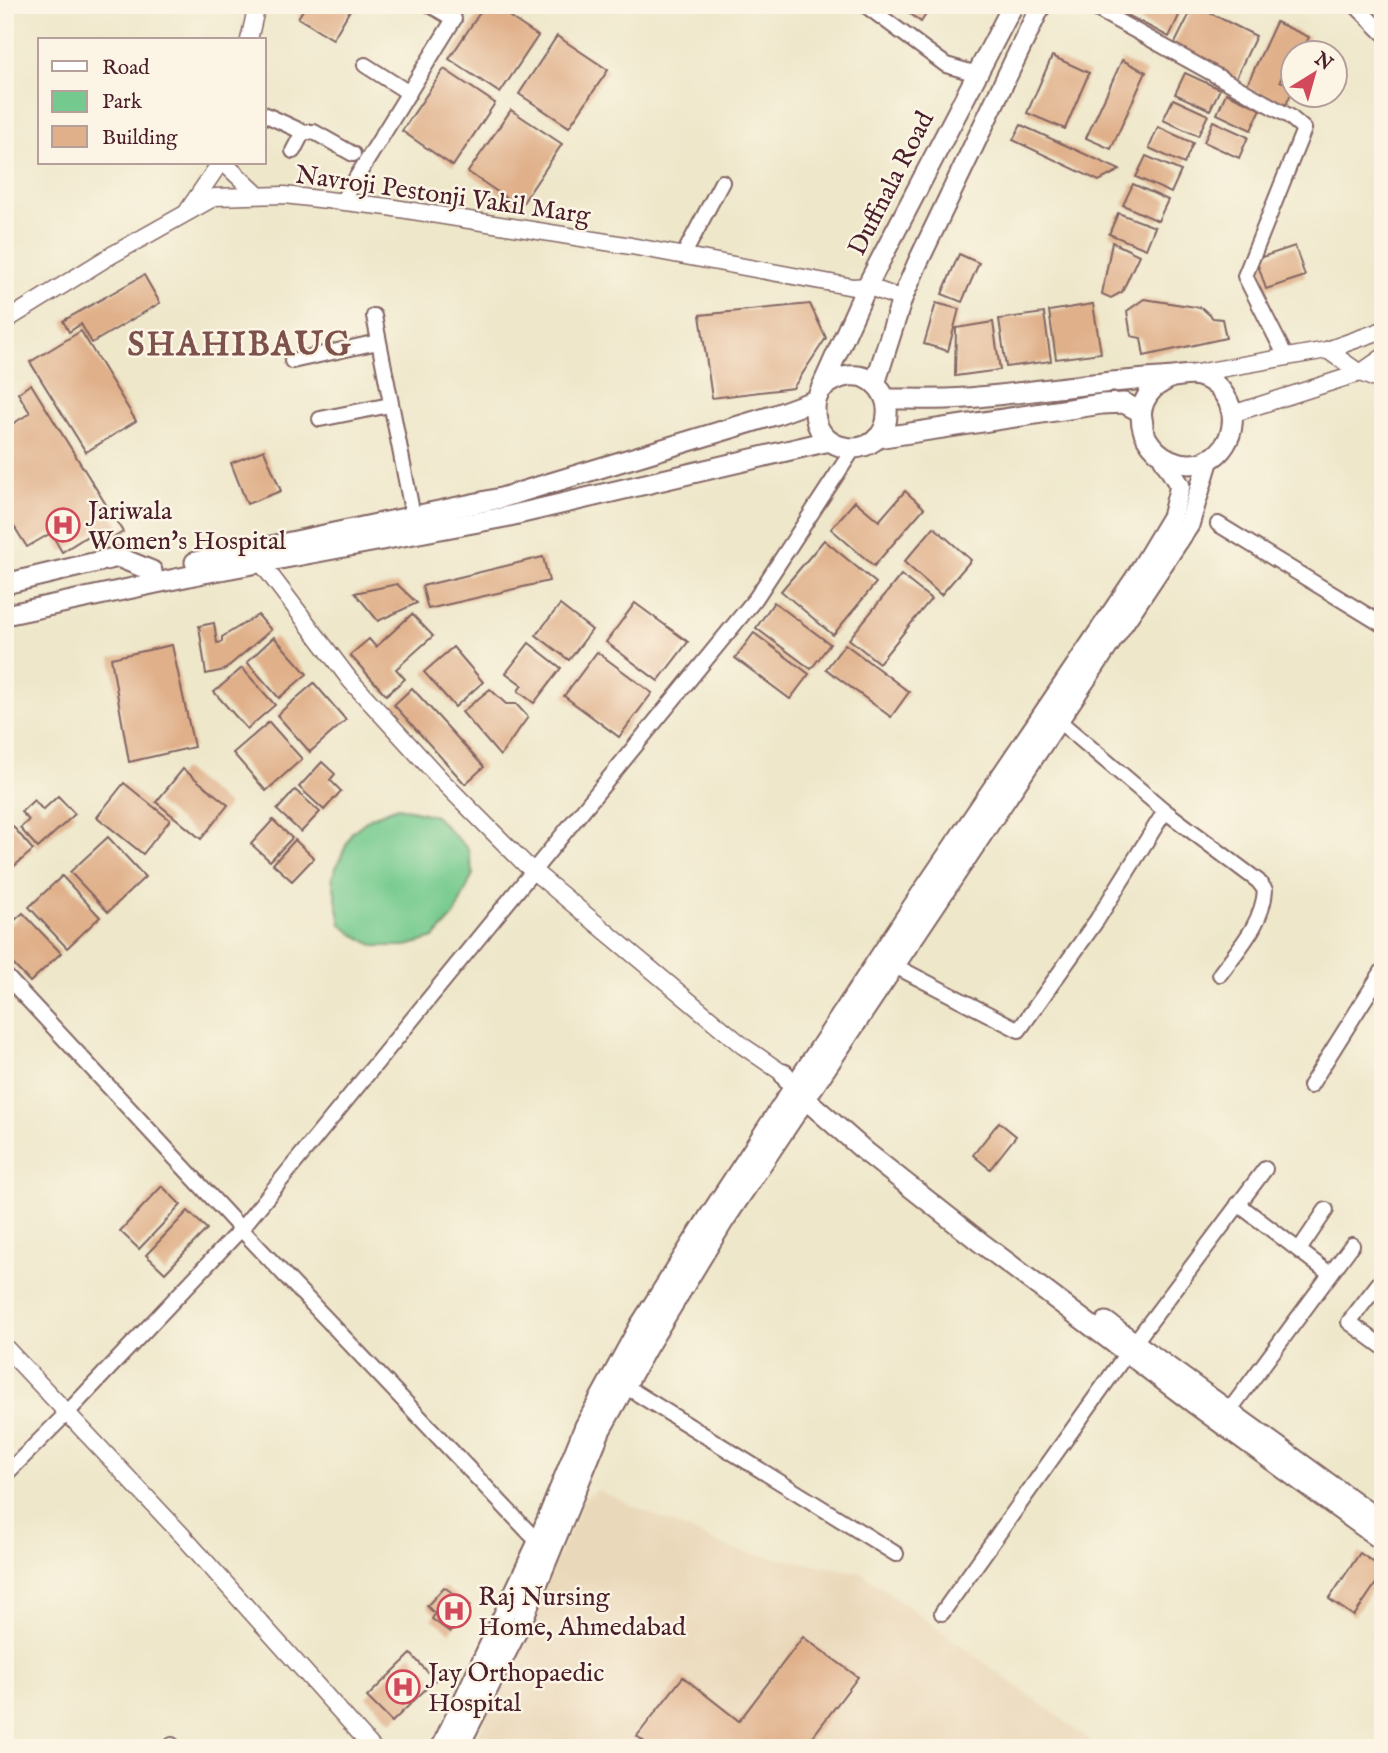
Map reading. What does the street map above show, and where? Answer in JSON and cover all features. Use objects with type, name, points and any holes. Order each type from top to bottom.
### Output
[{"type":"main road","name":"Duffnala Road","points":[[819,394],[867,286],[1013,5]]},
{"type":"main road","points":[[819,394],[814,411],[816,423],[829,441],[837,446],[855,448],[867,445],[877,438],[887,420],[880,391],[902,299],[1041,5]]},
{"type":"main road","points":[[5,615],[199,574],[257,556],[413,516],[501,498],[775,415],[819,394],[831,381],[842,376],[865,378],[880,391],[967,398],[1144,378],[1202,377],[1216,384],[1228,399],[1232,414],[1233,425],[1228,440],[1219,452],[1209,459],[1187,465],[1163,458]]},
{"type":"main road","points":[[1143,430],[1142,414],[1145,402],[1154,389],[1180,376]]},
{"type":"main road","points":[[441,1748],[538,1542],[584,1426],[639,1327],[712,1212],[799,1087],[930,881],[1136,577],[1172,517],[1180,486],[1143,430],[1141,412],[1124,403],[877,438]]},
{"type":"main road","points":[[5,602],[152,571],[505,517],[829,441]]},
{"type":"main road","points":[[458,1748],[522,1621],[601,1429],[799,1087],[893,965],[1189,525],[1209,459]]},
{"type":"main road","points":[[5,584],[118,557],[152,571]]},
{"type":"main road","points":[[799,1087],[1131,1348],[1383,1541]]},
{"type":"main road","points":[[1131,1348],[1229,1411],[1383,1523]]},
{"type":"street","points":[[249,38],[257,5]]},
{"type":"street","points":[[342,201],[454,19],[430,5]]},
{"type":"street","points":[[865,5],[946,65],[976,74]]},
{"type":"street","points":[[1089,5],[1289,116],[1304,129],[1245,276],[1286,357]]},
{"type":"street","points":[[1355,5],[1383,33]]},
{"type":"street","points":[[365,65],[409,93]]},
{"type":"street","points":[[266,115],[303,132],[314,132],[353,153]]},
{"type":"street","points":[[293,151],[303,132]]},
{"type":"street","points":[[184,214],[221,164]]},
{"type":"street","points":[[223,164],[258,195]]},
{"type":"street","points":[[684,256],[722,182]]},
{"type":"street","name":"Navroji Pestonji Vakil Marg","points":[[5,321],[110,256],[215,197],[258,195],[342,201],[502,224],[853,287],[867,286],[902,299]]},
{"type":"street","points":[[374,316],[413,516]]},
{"type":"street","points":[[1180,376],[1327,350],[1383,330]]},
{"type":"street","points":[[292,361],[378,342]]},
{"type":"street","points":[[1327,350],[1360,373],[1383,382]]},
{"type":"street","points":[[1232,414],[1360,373],[1383,356]]},
{"type":"street","points":[[320,419],[390,405]]},
{"type":"street","points":[[5,1475],[241,1229],[755,598],[855,448]]},
{"type":"street","points":[[1218,524],[1383,625]]},
{"type":"street","points":[[257,556],[350,681],[442,781],[532,870],[733,1038],[799,1087]]},
{"type":"street","points":[[1058,720],[1165,811],[1258,881],[1265,890],[1264,905],[1256,923],[1220,974]]},
{"type":"street","points":[[893,965],[1019,1030],[1097,920],[1165,811]]},
{"type":"street","points":[[1310,1086],[1383,970]]},
{"type":"street","points":[[5,975],[538,1542]]},
{"type":"street","points":[[942,1613],[1131,1348],[1265,1169]]},
{"type":"street","points":[[1238,1204],[1330,1274]]},
{"type":"street","points":[[1299,1250],[1326,1210]]},
{"type":"street","points":[[1229,1411],[1352,1245]]},
{"type":"street","points":[[1383,1278],[1349,1322],[1383,1348]]},
{"type":"street","points":[[5,1347],[183,1535],[373,1748]]},
{"type":"street","points":[[625,1386],[896,1554]]},
{"type":"shaded area","points":[[597,1490],[733,1550],[862,1573],[1101,1748],[472,1748],[585,1498]]},
{"type":"green space","points":[[398,807],[435,816],[468,849],[473,874],[454,916],[434,938],[407,946],[375,946],[341,924],[332,877],[352,832],[372,817]]},
{"type":"building","points":[[306,5],[353,5],[333,39],[298,18]]},
{"type":"building","points":[[485,5],[492,5],[538,36],[500,93],[449,59]]},
{"type":"building","points":[[899,5],[932,5],[921,22]]},
{"type":"building","points":[[1118,5],[1184,5],[1169,37],[1116,9]]},
{"type":"building","points":[[1194,5],[1256,36],[1235,80],[1172,49]]},
{"type":"building","points":[[1276,22],[1309,37],[1280,38],[1280,102],[1246,87]]},
{"type":"building","points":[[557,36],[608,70],[569,127],[519,94]]},
{"type":"building","points":[[1052,56],[1089,73],[1065,129],[1027,113]]},
{"type":"building","points":[[1122,60],[1146,72],[1111,149],[1086,138]]},
{"type":"building","points":[[444,69],[495,103],[453,166],[402,131]]},
{"type":"building","points":[[1185,73],[1220,89],[1210,110],[1175,94]]},
{"type":"building","points":[[1226,93],[1261,109],[1251,130],[1217,114]]},
{"type":"building","points":[[1173,99],[1208,115],[1198,136],[1163,120]]},
{"type":"building","points":[[511,110],[562,144],[520,207],[468,172]]},
{"type":"building","points":[[1213,121],[1248,137],[1239,158],[1204,142]]},
{"type":"building","points":[[1021,125],[1120,170],[1099,181],[1013,140]]},
{"type":"building","points":[[1158,127],[1193,143],[1184,164],[1149,148]]},
{"type":"building","points":[[1146,156],[1181,171],[1171,193],[1136,177]]},
{"type":"building","points":[[1133,184],[1168,200],[1158,221],[1123,205]]},
{"type":"building","points":[[1118,213],[1155,227],[1146,249],[1109,234]]},
{"type":"building","points":[[1112,242],[1139,255],[1122,292],[1111,298],[1102,294]]},
{"type":"building","points":[[1295,246],[1305,276],[1266,289],[1256,259]]},
{"type":"building","points":[[959,254],[979,263],[962,302],[942,294]]},
{"type":"building","points":[[144,275],[160,303],[92,343],[81,324],[69,332],[63,321]]},
{"type":"building","points":[[1144,299],[1202,308],[1213,318],[1222,319],[1226,338],[1144,356],[1141,338],[1131,336],[1127,311]]},
{"type":"building","points":[[936,303],[959,309],[948,351],[924,344]]},
{"type":"building","points":[[810,304],[826,338],[793,388],[712,398],[700,315]]},
{"type":"building","points":[[1093,304],[1101,353],[1056,359],[1049,311]]},
{"type":"building","points":[[1044,313],[1051,361],[1006,367],[999,319]]},
{"type":"building","points":[[993,322],[1000,370],[955,376],[956,328]]},
{"type":"building","points":[[81,331],[136,421],[86,452],[30,362]]},
{"type":"building","points":[[31,384],[123,532],[105,543],[97,530],[62,552],[51,533],[27,547],[5,512],[5,421],[9,426],[30,413],[18,393]]},
{"type":"building","points":[[264,450],[281,491],[247,504],[231,463]]},
{"type":"building","points":[[905,491],[924,508],[874,566],[831,529],[855,501],[879,521]]},
{"type":"building","points":[[934,527],[971,560],[941,595],[904,562]]},
{"type":"building","points":[[824,540],[876,583],[833,635],[781,591]]},
{"type":"building","points":[[543,557],[549,581],[428,609],[422,586]]},
{"type":"building","points":[[901,575],[931,599],[879,663],[849,639]]},
{"type":"building","points":[[397,584],[417,603],[378,621],[355,593]]},
{"type":"building","points":[[774,602],[830,644],[811,669],[756,628]]},
{"type":"building","points":[[635,603],[688,642],[658,681],[606,642]]},
{"type":"building","points":[[560,605],[592,630],[569,660],[536,635]]},
{"type":"building","points":[[412,614],[433,636],[396,669],[405,679],[386,695],[350,655],[369,639],[376,647]]},
{"type":"building","points":[[258,615],[271,630],[224,670],[206,674],[199,626],[214,623],[217,643],[222,642],[222,637]]},
{"type":"building","points":[[754,633],[809,674],[790,699],[735,658]]},
{"type":"building","points":[[274,637],[307,674],[279,698],[247,662]]},
{"type":"building","points":[[529,643],[561,668],[534,703],[518,691],[522,685],[506,673]]},
{"type":"building","points":[[845,644],[909,692],[891,717],[826,669]]},
{"type":"building","points":[[172,645],[194,747],[129,762],[111,658]]},
{"type":"building","points":[[453,647],[483,682],[455,707],[424,672]]},
{"type":"building","points":[[597,652],[652,693],[619,737],[564,696]]},
{"type":"building","points":[[242,668],[275,705],[247,729],[214,692]]},
{"type":"building","points":[[314,683],[346,720],[310,752],[277,715]]},
{"type":"building","points":[[412,688],[484,767],[465,784],[394,705]]},
{"type":"building","points":[[490,689],[506,704],[516,704],[528,717],[500,756],[462,712]]},
{"type":"building","points":[[269,722],[302,759],[266,791],[233,753]]},
{"type":"building","points":[[322,762],[335,774],[330,780],[341,791],[324,810],[299,787]]},
{"type":"building","points":[[183,769],[228,805],[201,839],[156,802]]},
{"type":"building","points":[[124,783],[170,820],[143,854],[97,817]]},
{"type":"building","points":[[295,790],[320,812],[301,832],[277,810]]},
{"type":"building","points":[[58,796],[75,814],[38,848],[20,828],[29,820],[21,812],[34,800],[43,810]]},
{"type":"building","points":[[5,817],[33,850],[5,874]]},
{"type":"building","points":[[273,820],[292,838],[270,861],[251,844]]},
{"type":"building","points":[[108,837],[145,877],[108,912],[70,872]]},
{"type":"building","points":[[295,840],[314,858],[292,881],[273,864]]},
{"type":"building","points":[[62,876],[100,917],[67,948],[29,907]]},
{"type":"building","points":[[23,913],[61,953],[30,982],[5,956],[5,929]]},
{"type":"building","points":[[999,1122],[1016,1136],[990,1169],[973,1155]]},
{"type":"building","points":[[162,1186],[181,1205],[139,1249],[120,1231]]},
{"type":"building","points":[[188,1211],[207,1229],[165,1273],[146,1255]]},
{"type":"building","points":[[1360,1553],[1383,1569],[1383,1573],[1354,1616],[1329,1599]]},
{"type":"building","points":[[444,1587],[470,1605],[450,1632],[432,1619],[435,1614],[427,1606]]},
{"type":"building","points":[[803,1637],[858,1677],[804,1748],[652,1748],[637,1736],[683,1677],[739,1721]]},
{"type":"building","points":[[411,1654],[435,1680],[392,1722],[367,1697]]},
{"type":"place","name":"Jariwala Women's Hospital","points":[[63,525]]},
{"type":"place","name":"Raj Nursing Home, Ahmedabad","points":[[454,1611]]},
{"type":"place","name":"Jay Orthopaedic Hospital","points":[[403,1687]]},
{"type":"district","name":"SHAHIBAUG","points":[[240,343]]}]
